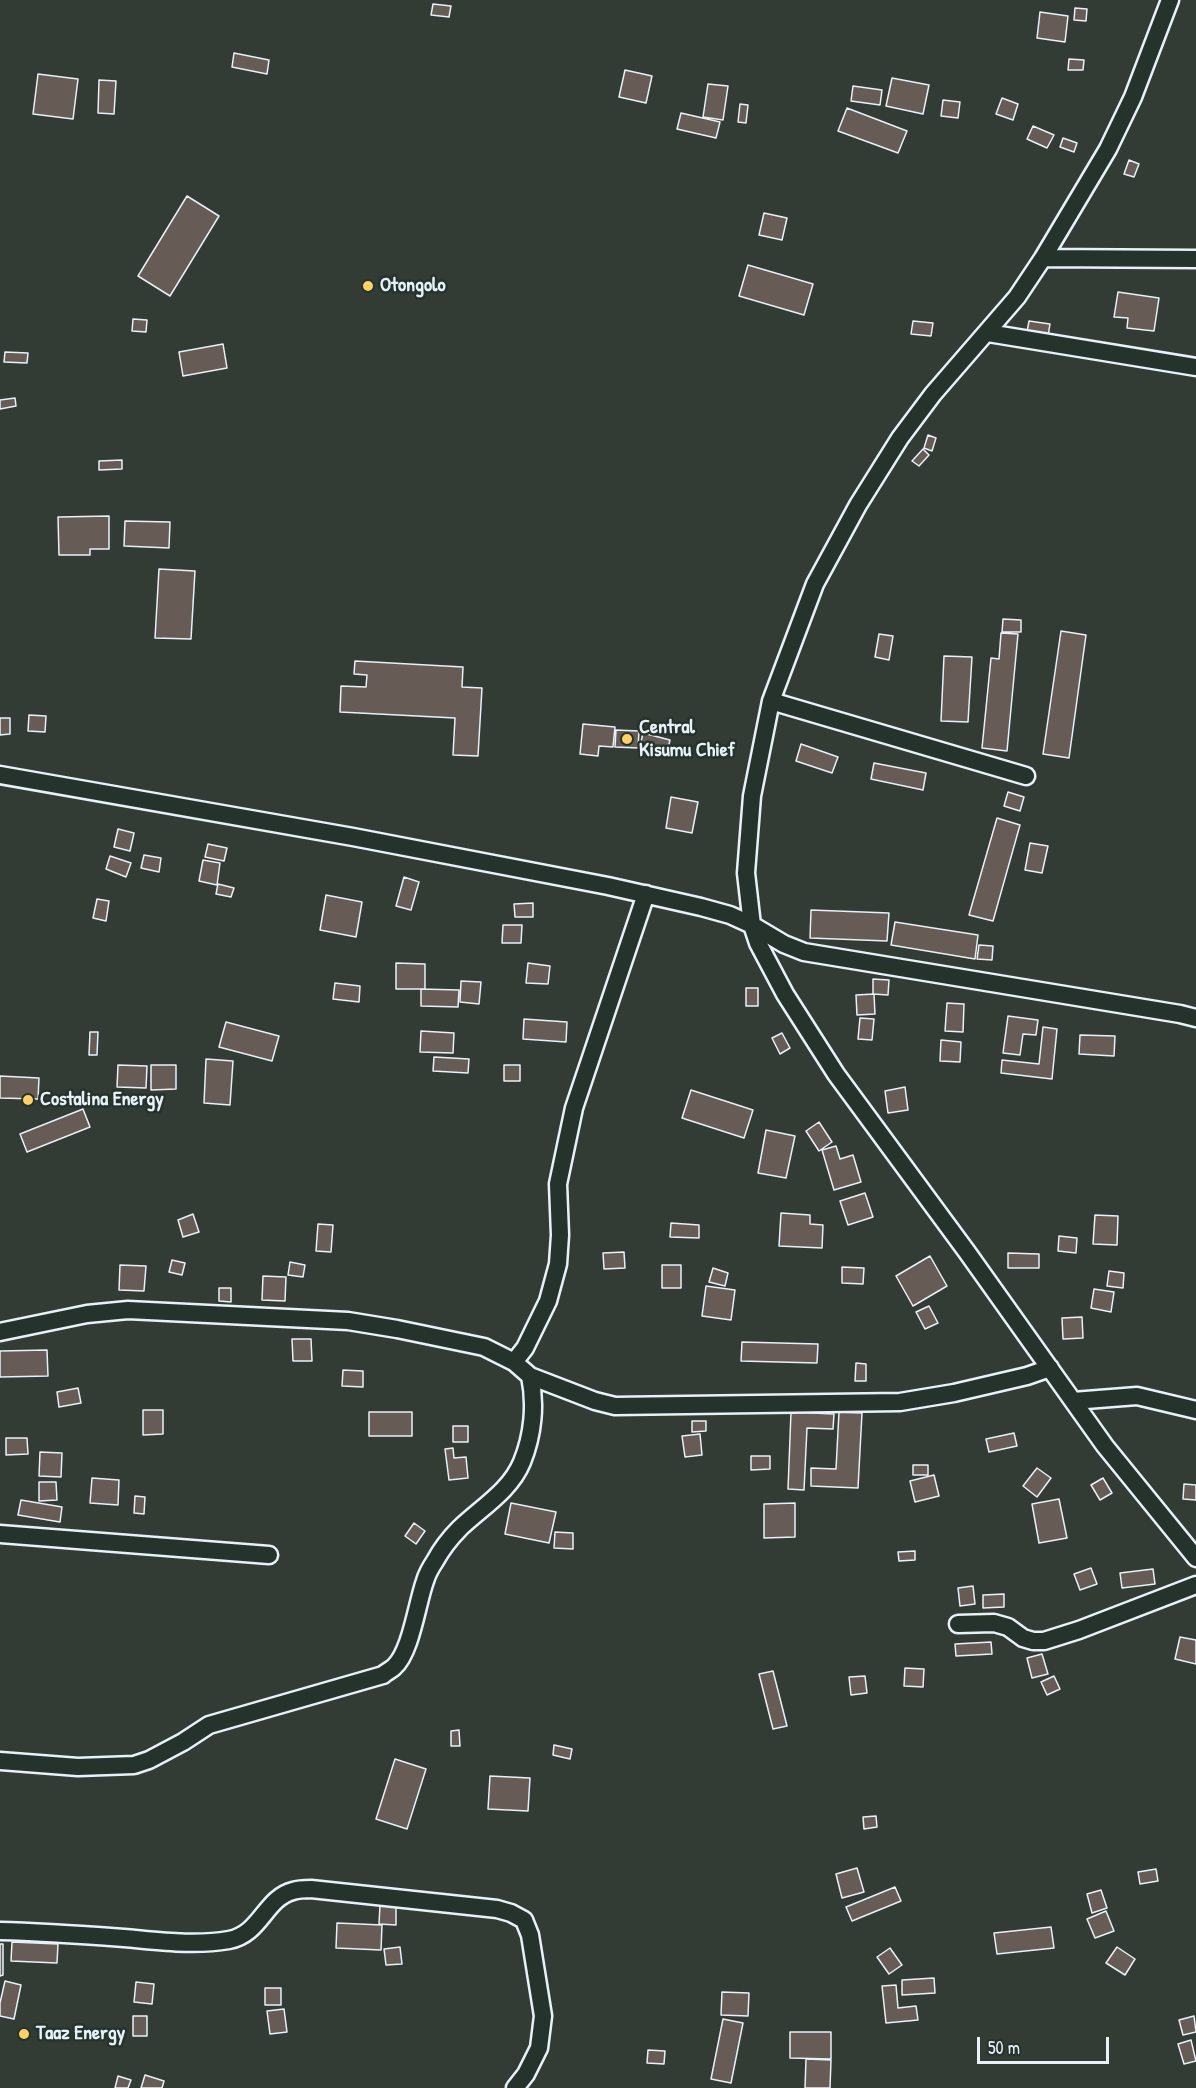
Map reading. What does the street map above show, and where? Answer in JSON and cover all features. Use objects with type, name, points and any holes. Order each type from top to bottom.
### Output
[{"type":"street","points":[[1170,0],[1133,97],[1113,138],[1043,258],[1017,297],[933,394],[900,438],[858,505],[816,584],[771,701],[753,796],[746,873],[752,925],[758,943],[785,994],[836,1074],[908,1169],[1105,1446],[1196,1557]]},
{"type":"street","points":[[1043,258],[1196,259]]},
{"type":"street","points":[[988,333],[1196,367]]},
{"type":"street","points":[[771,701],[1026,776]]},
{"type":"street","points":[[0,775],[364,840],[646,894],[730,915],[804,952],[1196,1018]]},
{"type":"street","points":[[514,1362],[525,1348],[548,1301],[558,1264],[560,1235],[558,1184],[574,1108],[646,894]]},
{"type":"street","points":[[0,1332],[87,1314],[128,1310],[348,1321],[484,1347],[514,1362],[530,1376],[595,1401],[615,1406],[900,1402],[954,1393],[1027,1376],[1050,1368]]},
{"type":"street","points":[[0,1761],[78,1767],[134,1765],[149,1761],[209,1725],[383,1675],[396,1666],[410,1634],[425,1579],[436,1559],[458,1529],[503,1490],[514,1477],[522,1462],[529,1442],[532,1416],[534,1394],[530,1376]]},
{"type":"street","points":[[1073,1401],[1137,1396],[1196,1410]]},
{"type":"street","points":[[0,1534],[269,1555]]},
{"type":"street","points":[[958,1624],[994,1623],[1008,1626],[1023,1638],[1044,1641],[1196,1585]]},
{"type":"street","points":[[0,1931],[182,1943],[231,1940],[251,1930],[282,1896],[293,1891],[311,1889],[511,1912],[524,1920],[530,1935],[543,2016],[540,2048],[526,2074],[515,2088]]},
{"type":"building","points":[[433,4],[451,6],[449,17],[431,15]]},
{"type":"building","points":[[1075,8],[1087,9],[1086,21],[1074,20]]},
{"type":"building","points":[[1040,12],[1068,16],[1065,42],[1037,38]]},
{"type":"building","points":[[234,53],[269,60],[267,74],[232,67]]},
{"type":"building","points":[[1069,59],[1084,60],[1083,70],[1068,70]]},
{"type":"building","points":[[625,70],[652,76],[646,103],[619,97]]},
{"type":"building","points":[[38,74],[78,79],[73,119],[33,114]]},
{"type":"building","points":[[892,78],[929,85],[923,114],[886,106]]},
{"type":"building","points":[[99,80],[116,81],[114,114],[98,113]]},
{"type":"building","points":[[708,84],[728,86],[723,120],[703,117]]},
{"type":"building","points":[[853,86],[882,90],[880,105],[851,101]]},
{"type":"building","points":[[1002,98],[1018,104],[1013,120],[996,114]]},
{"type":"building","points":[[943,100],[960,102],[958,118],[941,116]]},
{"type":"building","points":[[740,104],[748,105],[746,123],[738,122]]},
{"type":"building","points":[[847,108],[907,131],[898,153],[838,131]]},
{"type":"building","points":[[681,113],[720,122],[716,138],[677,129]]},
{"type":"building","points":[[1033,126],[1054,135],[1047,148],[1027,139]]},
{"type":"building","points":[[1063,138],[1077,143],[1074,152],[1060,147]]},
{"type":"building","points":[[1129,160],[1139,164],[1134,177],[1124,174]]},
{"type":"building","points":[[187,196],[219,216],[170,296],[138,276]]},
{"type":"building","points":[[764,213],[787,218],[782,240],[759,235]]},
{"type":"building","points":[[748,265],[813,284],[804,315],[739,296]]},
{"type":"building","points":[[1118,292],[1159,298],[1154,331],[1127,328],[1128,318],[1114,317]]},
{"type":"building","points":[[133,319],[147,320],[146,332],[132,331]]},
{"type":"building","points":[[913,321],[933,323],[931,336],[911,334]]},
{"type":"building","points":[[1029,321],[1050,324],[1048,336],[1027,332]]},
{"type":"building","points":[[223,344],[227,368],[183,376],[179,352]]},
{"type":"building","points":[[5,352],[28,353],[27,363],[4,362]]},
{"type":"building","points":[[15,398],[16,406],[0,409],[0,400]]},
{"type":"building","points":[[928,435],[936,438],[932,451],[924,448]]},
{"type":"building","points":[[923,449],[929,455],[919,466],[912,461]]},
{"type":"building","points":[[122,460],[122,469],[99,470],[99,461]]},
{"type":"building","points":[[109,516],[109,549],[90,549],[90,555],[59,555],[58,517]]},
{"type":"building","points":[[125,521],[170,522],[169,548],[124,546]]},
{"type":"building","points":[[159,569],[195,571],[191,639],[155,638]]},
{"type":"building","points":[[1003,619],[1021,620],[1021,632],[1002,632]]},
{"type":"building","points":[[1061,631],[1086,635],[1069,758],[1043,754]]},
{"type":"building","points":[[1001,633],[1018,634],[1007,751],[982,748],[991,658],[999,659]]},
{"type":"building","points":[[879,634],[893,636],[889,660],[875,657]]},
{"type":"building","points":[[944,656],[972,657],[968,722],[941,721]]},
{"type":"building","points":[[355,661],[463,667],[462,687],[482,688],[478,756],[453,755],[455,718],[340,712],[341,686],[366,687],[367,675],[354,674]]},
{"type":"building","points":[[29,715],[46,716],[45,732],[28,731]]},
{"type":"building","points":[[0,718],[10,718],[10,734],[0,735]]},
{"type":"building","points":[[583,724],[615,727],[613,747],[599,746],[598,756],[580,754]]},
{"type":"building","name":"Central Kisumu Chief","points":[[616,730],[639,731],[638,748],[615,747]]},
{"type":"building","points":[[643,733],[670,740],[666,757],[639,751]]},
{"type":"building","points":[[801,744],[838,757],[832,773],[796,761]]},
{"type":"building","points":[[874,763],[926,773],[923,790],[871,779]]},
{"type":"building","points":[[1008,792],[1024,797],[1020,811],[1004,806]]},
{"type":"building","points":[[671,797],[698,802],[692,833],[666,828]]},
{"type":"building","points":[[997,818],[1020,825],[993,921],[969,915]]},
{"type":"building","points":[[118,829],[134,833],[130,851],[114,847]]},
{"type":"building","points":[[1030,843],[1048,846],[1042,873],[1025,870]]},
{"type":"building","points":[[208,844],[227,848],[224,861],[205,857]]},
{"type":"building","points":[[144,855],[161,858],[159,872],[141,868]]},
{"type":"building","points":[[110,856],[131,863],[126,877],[106,869]]},
{"type":"building","points":[[203,860],[220,863],[217,885],[199,881]]},
{"type":"building","points":[[404,877],[419,882],[411,910],[396,906]]},
{"type":"building","points":[[218,884],[234,888],[231,897],[216,894]]},
{"type":"building","points":[[326,895],[362,902],[356,937],[320,930]]},
{"type":"building","points":[[97,899],[109,901],[106,921],[93,918]]},
{"type":"building","points":[[533,903],[533,917],[515,917],[514,904]]},
{"type":"building","points":[[811,910],[889,913],[887,941],[810,938]]},
{"type":"building","points":[[895,922],[978,935],[975,959],[891,945]]},
{"type":"building","points":[[503,925],[522,925],[521,943],[502,943]]},
{"type":"building","points":[[979,945],[993,946],[992,960],[977,959]]},
{"type":"building","points":[[396,963],[425,964],[425,989],[396,989]]},
{"type":"building","points":[[528,963],[550,966],[548,984],[526,983]]},
{"type":"building","points":[[873,979],[889,980],[888,995],[873,994]]},
{"type":"building","points":[[461,981],[481,982],[479,1004],[460,1002]]},
{"type":"building","points":[[335,983],[360,986],[359,1002],[333,999]]},
{"type":"building","points":[[746,988],[758,988],[758,1006],[746,1006]]},
{"type":"building","points":[[421,989],[459,990],[458,1007],[421,1006]]},
{"type":"building","points":[[874,994],[875,1014],[857,1015],[856,995]]},
{"type":"building","points":[[947,1003],[964,1004],[963,1032],[945,1031]]},
{"type":"building","points":[[1008,1016],[1038,1020],[1036,1035],[1023,1034],[1020,1055],[1003,1053]]},
{"type":"building","points":[[860,1018],[874,1019],[872,1040],[858,1039]]},
{"type":"building","points":[[524,1019],[567,1022],[566,1042],[523,1039]]},
{"type":"building","points":[[226,1022],[279,1036],[272,1061],[219,1047]]},
{"type":"building","points":[[1043,1027],[1057,1029],[1052,1079],[1001,1073],[1002,1060],[1039,1064]]},
{"type":"building","points":[[421,1031],[454,1033],[453,1053],[420,1052]]},
{"type":"building","points":[[90,1032],[98,1032],[97,1055],[89,1055]]},
{"type":"building","points":[[782,1033],[790,1048],[780,1054],[772,1038]]},
{"type":"building","points":[[1080,1035],[1115,1036],[1114,1056],[1079,1054]]},
{"type":"building","points":[[941,1040],[961,1042],[960,1062],[940,1061]]},
{"type":"building","points":[[434,1057],[469,1059],[468,1073],[433,1071]]},
{"type":"building","points":[[206,1059],[233,1061],[230,1105],[204,1103]]},
{"type":"building","points":[[118,1065],[147,1066],[146,1088],[117,1087]]},
{"type":"building","points":[[151,1065],[176,1065],[176,1089],[151,1090]]},
{"type":"building","points":[[504,1065],[520,1065],[520,1081],[504,1081]]},
{"type":"building","points":[[0,1076],[39,1078],[38,1099],[0,1098]]},
{"type":"building","points":[[905,1087],[908,1110],[888,1113],[885,1091]]},
{"type":"building","points":[[691,1090],[753,1110],[744,1138],[682,1118]]},
{"type":"building","points":[[83,1109],[90,1127],[27,1152],[20,1134]]},
{"type":"building","points":[[819,1122],[832,1142],[819,1151],[806,1131]]},
{"type":"building","points":[[766,1130],[795,1136],[786,1178],[758,1173]]},
{"type":"building","points":[[836,1146],[840,1159],[853,1155],[861,1182],[834,1190],[822,1150]]},
{"type":"building","points":[[865,1193],[873,1217],[848,1225],[840,1201]]},
{"type":"building","points":[[781,1213],[810,1215],[810,1224],[823,1225],[822,1248],[779,1246]]},
{"type":"building","points":[[193,1214],[199,1232],[183,1237],[178,1220]]},
{"type":"building","points":[[1095,1215],[1118,1216],[1117,1245],[1093,1244]]},
{"type":"building","points":[[671,1223],[699,1225],[699,1238],[670,1237]]},
{"type":"building","points":[[318,1224],[333,1225],[331,1252],[316,1251]]},
{"type":"building","points":[[1059,1236],[1077,1238],[1076,1253],[1058,1251]]},
{"type":"building","points":[[624,1252],[625,1268],[604,1269],[603,1253]]},
{"type":"building","points":[[1008,1253],[1039,1254],[1039,1268],[1008,1268]]},
{"type":"building","points":[[930,1256],[947,1286],[913,1306],[896,1276]]},
{"type":"building","points":[[172,1260],[185,1263],[182,1275],[169,1272]]},
{"type":"building","points":[[290,1262],[305,1265],[303,1277],[288,1275]]},
{"type":"building","points":[[120,1265],[146,1266],[144,1291],[119,1290]]},
{"type":"building","points":[[662,1265],[681,1265],[681,1288],[662,1288]]},
{"type":"building","points":[[842,1267],[864,1268],[863,1284],[842,1283]]},
{"type":"building","points":[[713,1268],[728,1273],[725,1286],[709,1282]]},
{"type":"building","points":[[1109,1271],[1124,1273],[1123,1288],[1107,1286]]},
{"type":"building","points":[[263,1276],[286,1277],[285,1301],[262,1300]]},
{"type":"building","points":[[706,1286],[735,1290],[731,1320],[702,1316]]},
{"type":"building","points":[[219,1288],[231,1288],[231,1302],[219,1301]]},
{"type":"building","points":[[1094,1289],[1114,1292],[1111,1312],[1091,1308]]},
{"type":"building","points":[[929,1306],[938,1323],[925,1329],[916,1312]]},
{"type":"building","points":[[1082,1317],[1083,1338],[1063,1339],[1062,1318]]},
{"type":"building","points":[[292,1339],[311,1339],[312,1361],[293,1361]]},
{"type":"building","points":[[742,1342],[818,1344],[817,1363],[741,1361]]},
{"type":"building","points":[[47,1350],[48,1376],[0,1377],[0,1351]]},
{"type":"building","points":[[856,1363],[866,1364],[866,1381],[855,1381]]},
{"type":"building","points":[[343,1370],[363,1371],[363,1387],[342,1386]]},
{"type":"building","points":[[78,1388],[81,1403],[59,1407],[57,1392]]},
{"type":"building","points":[[143,1410],[163,1410],[163,1434],[143,1435]]},
{"type":"building","points":[[369,1412],[412,1412],[412,1436],[369,1436]]},
{"type":"building","points":[[791,1412],[834,1414],[833,1429],[807,1428],[804,1490],[788,1489]]},
{"type":"building","points":[[839,1412],[862,1413],[858,1488],[811,1486],[811,1468],[836,1469]]},
{"type":"building","points":[[692,1421],[706,1421],[706,1431],[692,1432]]},
{"type":"building","points":[[453,1426],[468,1426],[468,1442],[453,1442]]},
{"type":"building","points":[[1014,1433],[1017,1446],[989,1452],[986,1439]]},
{"type":"building","points":[[700,1434],[702,1455],[685,1457],[682,1436]]},
{"type":"building","points":[[6,1438],[27,1438],[28,1454],[6,1455]]},
{"type":"building","points":[[453,1448],[454,1458],[466,1457],[468,1478],[449,1480],[445,1449]]},
{"type":"building","points":[[40,1452],[62,1453],[61,1477],[39,1476]]},
{"type":"building","points":[[751,1456],[770,1456],[770,1469],[751,1470]]},
{"type":"building","points":[[913,1465],[928,1465],[928,1475],[913,1475]]},
{"type":"building","points":[[1037,1468],[1051,1478],[1037,1497],[1023,1486]]},
{"type":"building","points":[[934,1475],[939,1496],[915,1502],[910,1481]]},
{"type":"building","points":[[92,1478],[119,1480],[118,1505],[90,1503]]},
{"type":"building","points":[[1103,1478],[1112,1493],[1100,1500],[1091,1485]]},
{"type":"building","points":[[39,1482],[56,1482],[57,1500],[39,1501]]},
{"type":"building","points":[[1184,1484],[1196,1485],[1196,1500],[1183,1499]]},
{"type":"building","points":[[135,1496],[145,1497],[144,1514],[134,1513]]},
{"type":"building","points":[[1059,1499],[1067,1538],[1039,1543],[1032,1504]]},
{"type":"building","points":[[21,1500],[62,1507],[60,1522],[18,1515]]},
{"type":"building","points":[[511,1503],[556,1512],[549,1543],[505,1534]]},
{"type":"building","points":[[795,1503],[795,1537],[764,1538],[764,1504]]},
{"type":"building","points":[[414,1523],[425,1531],[416,1544],[405,1536]]},
{"type":"building","points":[[555,1532],[573,1533],[573,1549],[554,1548]]},
{"type":"building","points":[[915,1551],[915,1560],[899,1561],[898,1552]]},
{"type":"building","points":[[1091,1568],[1097,1584],[1080,1590],[1074,1574]]},
{"type":"building","points":[[1153,1569],[1155,1584],[1122,1588],[1120,1573]]},
{"type":"building","points":[[973,1586],[975,1604],[960,1606],[958,1588]]},
{"type":"building","points":[[1004,1594],[1004,1607],[983,1608],[983,1595]]},
{"type":"building","points":[[1180,1637],[1196,1640],[1196,1664],[1175,1659]]},
{"type":"building","points":[[991,1642],[992,1654],[956,1656],[955,1644]]},
{"type":"building","points":[[1042,1654],[1048,1674],[1032,1678],[1027,1658]]},
{"type":"building","points":[[905,1668],[924,1669],[923,1687],[904,1686]]},
{"type":"building","points":[[773,1671],[787,1726],[773,1729],[759,1674]]},
{"type":"building","points":[[865,1676],[867,1693],[851,1695],[849,1677]]},
{"type":"building","points":[[1054,1676],[1060,1689],[1047,1695],[1041,1682]]},
{"type":"building","points":[[459,1730],[460,1746],[451,1746],[451,1731]]},
{"type":"building","points":[[554,1745],[572,1749],[570,1759],[553,1755]]},
{"type":"building","points":[[395,1759],[426,1769],[407,1829],[376,1819]]},
{"type":"building","points":[[490,1776],[530,1778],[528,1811],[488,1809]]},
{"type":"building","points":[[876,1816],[877,1827],[864,1829],[863,1817]]},
{"type":"building","points":[[857,1868],[864,1892],[842,1898],[836,1874]]},
{"type":"building","points":[[1156,1869],[1158,1881],[1140,1884],[1138,1872]]},
{"type":"building","points":[[895,1887],[901,1901],[852,1921],[846,1907]]},
{"type":"building","points":[[1101,1890],[1107,1908],[1092,1913],[1087,1894]]},
{"type":"building","points":[[380,1905],[396,1905],[396,1925],[379,1924]]},
{"type":"building","points":[[1106,1911],[1114,1931],[1095,1938],[1087,1919]]},
{"type":"building","points":[[337,1923],[382,1925],[381,1950],[336,1948]]},
{"type":"building","points":[[1051,1927],[1054,1948],[997,1954],[994,1933]]},
{"type":"building","points":[[12,1942],[58,1944],[57,1963],[11,1961]]},
{"type":"building","points":[[0,1944],[3,1944],[3,1975],[0,1976]]},
{"type":"building","points":[[400,1947],[402,1964],[386,1965],[384,1949]]},
{"type":"building","points":[[1117,1947],[1135,1959],[1125,1975],[1106,1963]]},
{"type":"building","points":[[890,1948],[902,1965],[889,1974],[877,1957]]},
{"type":"building","points":[[934,1978],[935,1993],[902,1995],[902,1980]]},
{"type":"building","points":[[5,1981],[21,1985],[14,2019],[0,2016],[0,2003]]},
{"type":"building","points":[[136,1982],[154,1984],[152,2004],[134,2002]]},
{"type":"building","points":[[896,1985],[898,2008],[916,2006],[918,2020],[886,2023],[882,1986]]},
{"type":"building","points":[[265,1988],[281,1988],[281,2005],[265,2005]]},
{"type":"building","points":[[722,1992],[749,1993],[748,2016],[721,2015]]},
{"type":"building","points":[[284,2009],[287,2032],[270,2034],[267,2011]]},
{"type":"building","points":[[133,2016],[147,2016],[147,2036],[133,2036]]},
{"type":"building","points":[[1194,2016],[1196,2032],[1183,2035],[1179,2020]]},
{"type":"building","points":[[723,2019],[743,2023],[731,2083],[711,2079]]},
{"type":"building","points":[[790,2032],[831,2032],[831,2059],[790,2058]]},
{"type":"building","points":[[1191,2040],[1196,2061],[1184,2064],[1178,2044]]},
{"type":"building","points":[[648,2050],[665,2051],[664,2064],[647,2063]]},
{"type":"building","points":[[806,2059],[831,2060],[830,2088],[805,2088]]},
{"type":"building","points":[[145,2075],[164,2081],[162,2088],[141,2088]]},
{"type":"building","points":[[118,2076],[131,2080],[128,2088],[115,2088]]},
{"type":"place","name":"Otongolo","points":[[368,286]]},
{"type":"place","name":"Central Kisumu Chief","points":[[627,739]]},
{"type":"place","name":"Costalina Energy","points":[[28,1100]]},
{"type":"place","name":"Taaz Energy","points":[[24,2034]]}]
